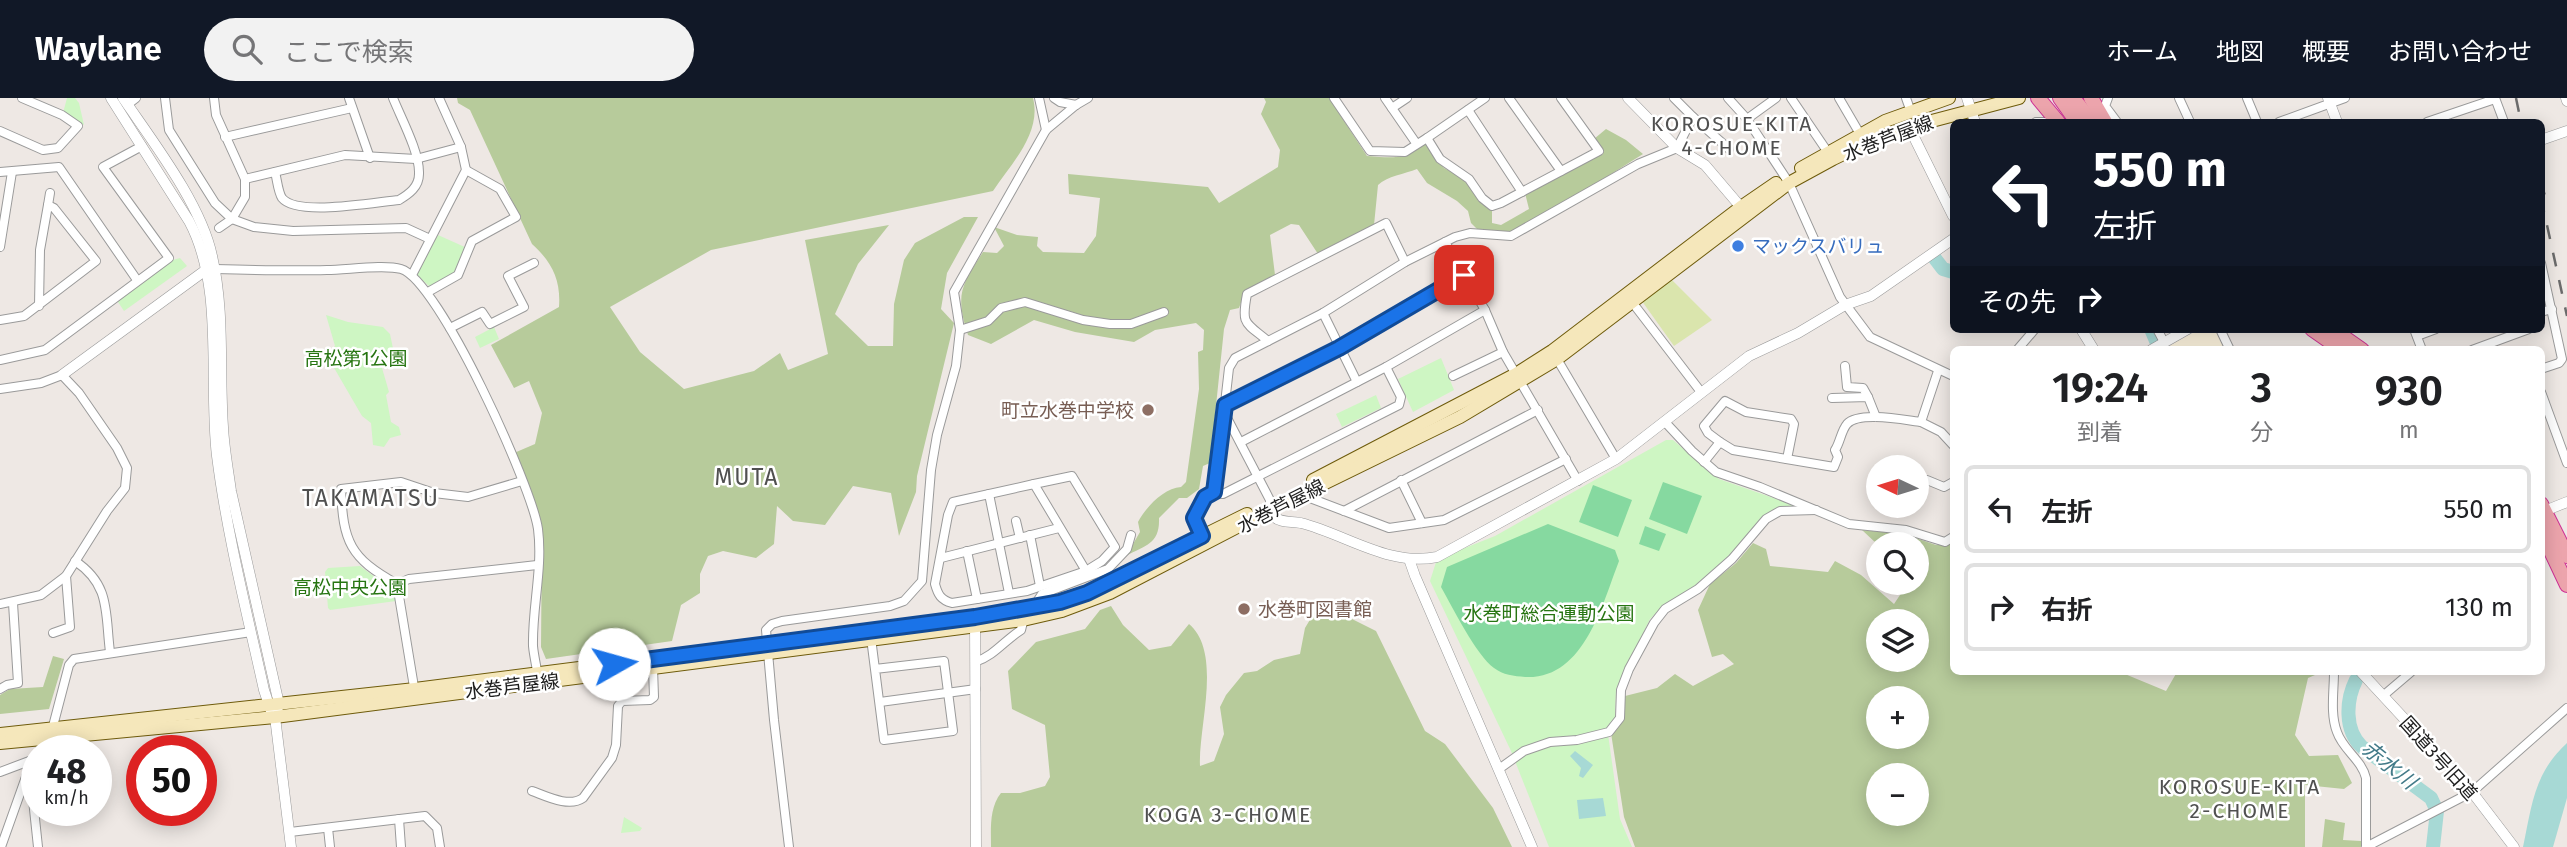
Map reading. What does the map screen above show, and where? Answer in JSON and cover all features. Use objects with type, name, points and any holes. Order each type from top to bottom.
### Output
[{"type":"highway","points":[[2038,98],[2056,119]]},
{"type":"highway","points":[[2060,98],[2084,119]]},
{"type":"highway","points":[[2073,98],[2085,119]]},
{"type":"highway","points":[[2091,98],[2103,119]]},
{"type":"highway","points":[[2318,333],[2336,346]]},
{"type":"highway","points":[[2339,333],[2356,346]]},
{"type":"highway","points":[[2545,513],[2567,556]]},
{"type":"highway","points":[[2546,554],[2567,585]]},
{"type":"main road","name":"水巻芦屋線","points":[[538,678],[653,668],[768,648],[871,638],[975,621],[1060,602],[1087,593],[1202,536],[1302,495],[1460,416],[1519,377],[1828,151],[1885,121],[1949,98]]},
{"type":"main road","name":"水巻芦屋線","points":[[1786,181],[1866,143],[1909,127],[2019,98]]},
{"type":"main road","name":"水巻芦屋線","points":[[0,734],[50,735],[416,693],[975,621],[1023,620],[1062,611],[1111,593],[1271,506],[1557,359],[1744,211]]},
{"type":"main road","name":"水巻芦屋線","points":[[0,743],[21,740]]},
{"type":"street","points":[[0,131],[43,150],[58,148],[78,126],[62,115],[22,98]]},
{"type":"street","points":[[111,98],[170,189],[198,239],[219,297],[225,456],[274,709],[291,847]]},
{"type":"street","points":[[164,98],[169,130],[215,203],[232,219],[254,227],[293,231],[407,228],[430,239]]},
{"type":"street","points":[[214,98],[216,115],[245,179],[245,197],[232,219],[219,228]]},
{"type":"street","points":[[349,98],[370,158]]},
{"type":"street","points":[[275,172],[281,197],[291,204],[310,208],[399,200],[412,193],[420,176],[393,98]]},
{"type":"street","points":[[412,275],[466,170],[461,147],[439,98]]},
{"type":"street","points":[[1039,98],[1046,130]]},
{"type":"street","points":[[1054,98],[1076,105]]},
{"type":"street","points":[[789,847],[766,630],[772,624],[890,606],[904,601],[922,581],[931,470],[944,406],[956,366],[960,330],[954,292],[1046,130],[1088,98]]},
{"type":"street","points":[[1334,98],[1370,151],[1405,152],[1485,98]]},
{"type":"street","points":[[1385,98],[1416,144]]},
{"type":"street","points":[[1392,108],[1407,98]]},
{"type":"street","points":[[1509,98],[1561,171]]},
{"type":"street","points":[[1427,138],[1440,159],[1469,179],[1482,198],[1492,206],[1501,204],[1599,151],[1561,98]]},
{"type":"street","points":[[1628,98],[1677,148],[1705,164],[1744,211]]},
{"type":"street","points":[[1674,98],[1729,149]]},
{"type":"street","points":[[1728,98],[1747,119],[1771,154],[1845,305],[1870,337],[1950,375]]},
{"type":"street","points":[[1747,119],[1776,98]]},
{"type":"street","points":[[1791,98],[1828,151]]},
{"type":"street","points":[[1839,98],[1860,134]]},
{"type":"street","points":[[1906,98],[1911,112]]},
{"type":"street","points":[[2108,98],[2105,106],[2115,119]]},
{"type":"street","points":[[2179,98],[2189,119]]},
{"type":"street","points":[[2247,98],[2256,119]]},
{"type":"street","points":[[2286,119],[2329,101],[2345,98]]},
{"type":"street","points":[[2436,119],[2495,98],[2501,119]]},
{"type":"street","points":[[129,100],[199,219],[212,254],[218,457],[251,632],[274,709]]},
{"type":"street","points":[[2329,101],[2336,119]]},
{"type":"street","points":[[225,137],[352,108]]},
{"type":"street","points":[[1468,110],[1522,191]]},
{"type":"street","points":[[1214,492],[1229,368],[1235,358],[1323,313],[1405,262],[1445,242],[1470,233],[1511,236],[1638,164],[1677,148],[1693,117]]},
{"type":"street","points":[[1909,127],[1950,210]]},
{"type":"street","points":[[2545,139],[2567,131]]},
{"type":"street","points":[[0,360],[45,350],[169,258],[103,167],[142,146]]},
{"type":"street","points":[[245,179],[345,155],[416,159],[461,147]]},
{"type":"street","points":[[0,172],[59,167],[137,280]]},
{"type":"street","points":[[428,292],[458,275],[472,241],[516,217],[500,189],[466,170]]},
{"type":"street","points":[[0,247],[12,172]]},
{"type":"street","points":[[39,306],[40,250],[50,193]]},
{"type":"street","points":[[0,320],[24,316],[96,261],[54,208],[48,205]]},
{"type":"street","points":[[1268,341],[1245,322],[1243,315],[1247,294],[1386,223],[1405,262]]},
{"type":"street","points":[[1224,408],[1258,477],[1273,516],[1280,521],[1300,523],[1387,554],[1422,560],[1454,550],[1578,481],[1616,458],[1749,356],[1798,333],[1845,305],[1871,296],[1950,241]]},
{"type":"street","points":[[1445,242],[1485,310],[1503,352],[1578,481]]},
{"type":"street","points":[[450,328],[482,312],[490,324],[524,307],[508,276],[534,263]]},
{"type":"street","points":[[0,389],[41,383],[62,375],[211,270],[324,271],[397,268],[412,275],[428,292],[450,328],[507,440],[532,506],[538,530],[533,645],[538,678]]},
{"type":"street","points":[[1224,408],[1339,348],[1464,275]]},
{"type":"street","points":[[2545,280],[2562,359],[2559,363],[2545,368]]},
{"type":"street","points":[[960,330],[988,321],[1001,308],[1025,302],[1083,320],[1110,324],[1130,324],[1164,312]]},
{"type":"street","points":[[1632,302],[1701,392]]},
{"type":"street","points":[[2545,311],[2552,309]]},
{"type":"street","points":[[1241,442],[1386,367],[1485,310]]},
{"type":"street","points":[[1323,313],[1357,382]]},
{"type":"street","points":[[2159,333],[2164,342]]},
{"type":"street","points":[[2158,346],[2181,333]]},
{"type":"street","points":[[2483,346],[2518,333]]},
{"type":"street","points":[[1453,376],[1503,352]]},
{"type":"street","points":[[1557,359],[1616,458]]},
{"type":"street","points":[[1845,366],[1847,387],[1863,388],[1876,417]]},
{"type":"street","points":[[1202,536],[1194,518],[1205,497],[1214,492],[1223,494],[1399,405],[1401,397],[1386,367]]},
{"type":"street","points":[[1921,422],[1938,371]]},
{"type":"street","points":[[0,604],[41,595],[66,576],[107,510],[125,488],[127,468],[79,393],[62,375]]},
{"type":"street","points":[[1832,398],[1868,397]]},
{"type":"street","points":[[1787,459],[1794,424],[1791,419],[1746,411],[1726,401],[1704,426],[1708,433],[1733,450],[1834,467],[1838,457],[1835,450],[1847,424],[1859,419],[1876,417],[1921,422],[1941,432],[1950,442]]},
{"type":"street","points":[[1344,511],[1538,410]]},
{"type":"street","points":[[2545,414],[2567,463]]},
{"type":"street","points":[[1665,422],[1716,472],[1849,524],[1906,530],[1945,542],[1950,539]]},
{"type":"street","points":[[1704,462],[1720,442]]},
{"type":"street","points":[[1302,495],[1389,528],[1444,520],[1566,459]]},
{"type":"street","points":[[975,662],[988,657],[1007,638],[1021,630],[1023,620],[1042,594],[1088,574],[1115,547],[1072,476],[953,502],[935,584],[944,601],[952,603],[1009,593],[1040,586],[1088,574],[1108,569],[1127,549],[1131,536]]},
{"type":"street","points":[[1401,480],[1422,523]]},
{"type":"street","points":[[416,693],[397,584],[363,563],[348,541],[341,489],[401,482],[434,493],[468,497],[522,481]]},
{"type":"street","points":[[1929,481],[1944,487],[1950,484]]},
{"type":"street","points":[[1034,484],[1088,574]]},
{"type":"street","points":[[989,494],[1009,593]]},
{"type":"street","points":[[2545,508],[2567,502]]},
{"type":"street","points":[[1499,769],[1524,751],[1550,743],[1609,732],[1620,718],[1621,690],[1629,669],[1654,623],[1665,609],[1687,598],[1732,559],[1766,519],[1780,511],[1816,510]]},
{"type":"street","points":[[1016,521],[1020,538]]},
{"type":"street","points":[[941,558],[1059,528]]},
{"type":"street","points":[[1030,535],[1040,586]]},
{"type":"street","points":[[967,551],[977,599]]},
{"type":"street","points":[[1409,559],[1532,847]]},
{"type":"street","points":[[75,561],[90,571],[102,592],[110,652]]},
{"type":"street","points":[[397,584],[409,579],[537,565]]},
{"type":"street","points":[[53,633],[70,627],[66,576]]},
{"type":"street","points":[[0,689],[18,683],[13,603]]},
{"type":"street","points":[[975,621],[976,847]]},
{"type":"street","points":[[50,735],[69,665],[80,657],[251,632]]},
{"type":"street","points":[[871,638],[884,740],[953,731],[944,661],[875,668]]},
{"type":"street","points":[[531,791],[569,803],[583,798],[612,758],[616,745],[618,706],[622,701],[650,700],[654,697],[653,668]]},
{"type":"street","points":[[2333,675],[2333,708],[2337,734],[2363,769],[2366,778],[2366,847],[2472,792],[2567,708]]},
{"type":"street","name":"国道3号旧道","points":[[2364,675],[2472,792],[2514,847]]},
{"type":"street","points":[[2384,695],[2407,675]]},
{"type":"street","points":[[880,702],[975,689]]},
{"type":"street","points":[[0,772],[21,762]]},
{"type":"street","points":[[1,847],[21,792]]},
{"type":"street","points":[[290,832],[425,816],[437,828],[440,847]]},
{"type":"street","points":[[399,819],[401,847]]},
{"type":"street","points":[[36,826],[38,847]]},
{"type":"street","points":[[328,828],[330,847]]},
{"type":"shaded area","points":[[2193,333],[2219,333],[2224,346],[2171,346]]},
{"type":"green space","points":[[67,98],[75,98],[79,103],[84,125],[63,113]]},
{"type":"green space","points":[[457,98],[1033,98],[1035,111],[1029,136],[993,191],[711,250],[610,307],[640,352],[684,389],[754,371],[780,353],[788,370],[828,354],[805,240],[889,225],[858,264],[835,314],[868,346],[893,346],[894,304],[904,260],[915,243],[964,217],[978,217],[947,273],[941,309],[954,323],[917,476],[916,492],[899,536],[891,493],[853,486],[825,525],[793,521],[777,506],[774,544],[756,558],[723,551],[708,556],[700,574],[700,593],[681,605],[672,641],[546,659],[541,647],[542,529],[536,505],[514,453],[535,444],[542,413],[529,381],[514,388],[491,345],[559,307],[557,280],[550,265],[532,244],[470,110],[458,103]]},
{"type":"green space","points":[[1264,98],[1329,98],[1367,156],[1398,157],[1425,144],[1444,168],[1468,181],[1492,208],[1492,223],[1501,225],[1529,209],[1525,193],[1603,154],[1594,139],[1606,129],[1643,154],[1530,225],[1510,234],[1479,231],[1471,223],[1468,211],[1427,183],[1417,169],[1391,177],[1378,185],[1374,225],[1318,254],[1299,225],[1291,224],[1270,235],[1275,275],[1245,291],[1239,308],[1230,310],[1224,329],[1210,463],[1203,466],[1199,489],[1187,498],[1179,498],[1159,518],[1154,539],[1126,556],[1140,532],[1138,522],[1146,510],[1156,499],[1186,482],[1199,389],[1198,352],[1203,350],[1204,330],[1196,323],[1155,330],[1134,342],[1075,332],[1034,320],[991,344],[968,335],[962,310],[962,291],[983,252],[997,253],[1004,246],[994,227],[1017,235],[1038,237],[1037,246],[1043,252],[1084,253],[1096,236],[1100,198],[1069,194],[1068,174],[1208,187],[1219,203],[1278,167],[1280,150],[1261,114],[1266,102]]},
{"type":"green space","points":[[438,235],[467,248],[456,274],[430,287],[416,274]]},
{"type":"green space","points":[[180,258],[187,266],[124,311],[116,299],[169,261]]},
{"type":"green space","points":[[1668,276],[1712,320],[1674,346],[1639,297]]},
{"type":"green space","name":"高松第1公園","points":[[326,315],[348,322],[383,327],[390,334],[395,358],[380,361],[389,392],[386,395],[391,422],[399,427],[401,435],[390,438],[384,447],[373,445],[371,423],[362,416],[326,354],[335,346]]},
{"type":"green space","points":[[494,327],[499,339],[480,348],[475,337]]},
{"type":"green space","points":[[1441,358],[1454,390],[1413,412],[1398,379]]},
{"type":"green space","points":[[1376,395],[1381,408],[1342,427],[1336,414]]},
{"type":"green space","name":"水巻町総合運動公園","points":[[1666,440],[1673,440],[1719,479],[1799,507],[1762,517],[1728,557],[1686,593],[1664,605],[1650,619],[1616,689],[1615,718],[1607,727],[1620,819],[1632,847],[1549,847],[1511,751],[1430,581],[1437,559],[1495,536]]},
{"type":"green space","points":[[1663,482],[1702,496],[1687,534],[1649,519]]},
{"type":"green space","points":[[1593,485],[1632,500],[1618,537],[1579,522]]},
{"type":"green space","points":[[1548,524],[1615,550],[1619,561],[1597,618],[1576,653],[1562,666],[1545,675],[1509,675],[1494,668],[1480,653],[1441,587],[1447,567]]},
{"type":"green space","points":[[1645,526],[1666,534],[1659,551],[1639,544]]},
{"type":"green space","points":[[1753,543],[1766,549],[1770,566],[1828,572],[1835,561],[1866,579],[1866,595],[1884,595],[1894,604],[1900,595],[1929,595],[1929,543],[1950,544],[1950,675],[2127,675],[2166,691],[2175,675],[2315,675],[2308,678],[2295,735],[2309,756],[2338,755],[2352,783],[2344,789],[2305,785],[2305,847],[1635,847],[1624,817],[1611,733],[1624,719],[1625,696],[1657,688],[1675,674],[1693,686],[1734,664],[1723,654],[1712,657],[1698,610],[1710,584],[1736,563]]},
{"type":"green space","name":"高松中央公園","points":[[360,566],[383,583],[396,601],[330,610],[325,572],[328,568]]},
{"type":"green space","points":[[1320,603],[1376,631],[1425,731],[1445,744],[1493,808],[1512,847],[991,847],[993,812],[1001,793],[1020,793],[1045,786],[1050,777],[1045,725],[1012,709],[1008,671],[1036,642],[1085,629],[1100,610],[1111,606],[1123,625],[1149,650],[1171,646],[1189,624],[1199,637],[1205,653],[1207,671],[1200,766],[1214,761],[1224,734],[1220,707],[1226,695],[1244,673],[1257,671],[1274,660],[1300,654],[1305,628]]},
{"type":"green space","points":[[53,656],[64,659],[49,709],[0,714],[0,695],[10,689],[43,687]]},
{"type":"green space","points":[[624,817],[642,828],[640,831],[621,833]]},
{"type":"green space","points":[[2325,819],[2345,823],[2343,840],[2361,841],[2361,847],[2322,847]]},
{"type":"water","points":[[2567,743],[2567,798],[2553,847],[2523,847],[2532,804],[2541,778],[2547,766]]},
{"type":"water","points":[[1575,751],[1593,765],[1583,778],[1579,776],[1581,768],[1570,756]]},
{"type":"water","points":[[1603,798],[1606,816],[1579,819],[1577,800]]},
{"type":"waterway","name":"赤水川","points":[[1933,256],[1943,269],[1950,271]]},
{"type":"waterway","name":"赤水川","points":[[2153,333],[2158,346]]},
{"type":"waterway","name":"赤水川","points":[[2356,680],[2348,715],[2352,732],[2362,747],[2431,798],[2437,811],[2433,847]]},
{"type":"railway","points":[[2516,98],[2520,119]]},
{"type":"railway","points":[[2545,196],[2548,208]]},
{"type":"railway","points":[[2545,216],[2567,316]]},
{"type":"place","name":"マックスバリュ","points":[[1738,246]]},
{"type":"place","name":"町立水巻中学校","points":[[1148,410]]},
{"type":"place","name":"水巻町図書館","points":[[1244,609]]},
{"type":"district","name":"KOROSUE-KITA 4-CHOME","points":[[1732,136]]},
{"type":"district","name":"MUTA","points":[[747,477]]},
{"type":"district","name":"TAKAMATSU","points":[[371,498]]},
{"type":"district","name":"KOROSUE-KITA 2-CHOME","points":[[2240,799]]},
{"type":"district","name":"KOGA 3-CHOME","points":[[1228,815]]},
{"type":"route","points":[[614,664],[975,617],[1060,602],[1107,584],[1202,536],[1194,518],[1205,497],[1214,492],[1225,405],[1339,348],[1464,275]]}]
